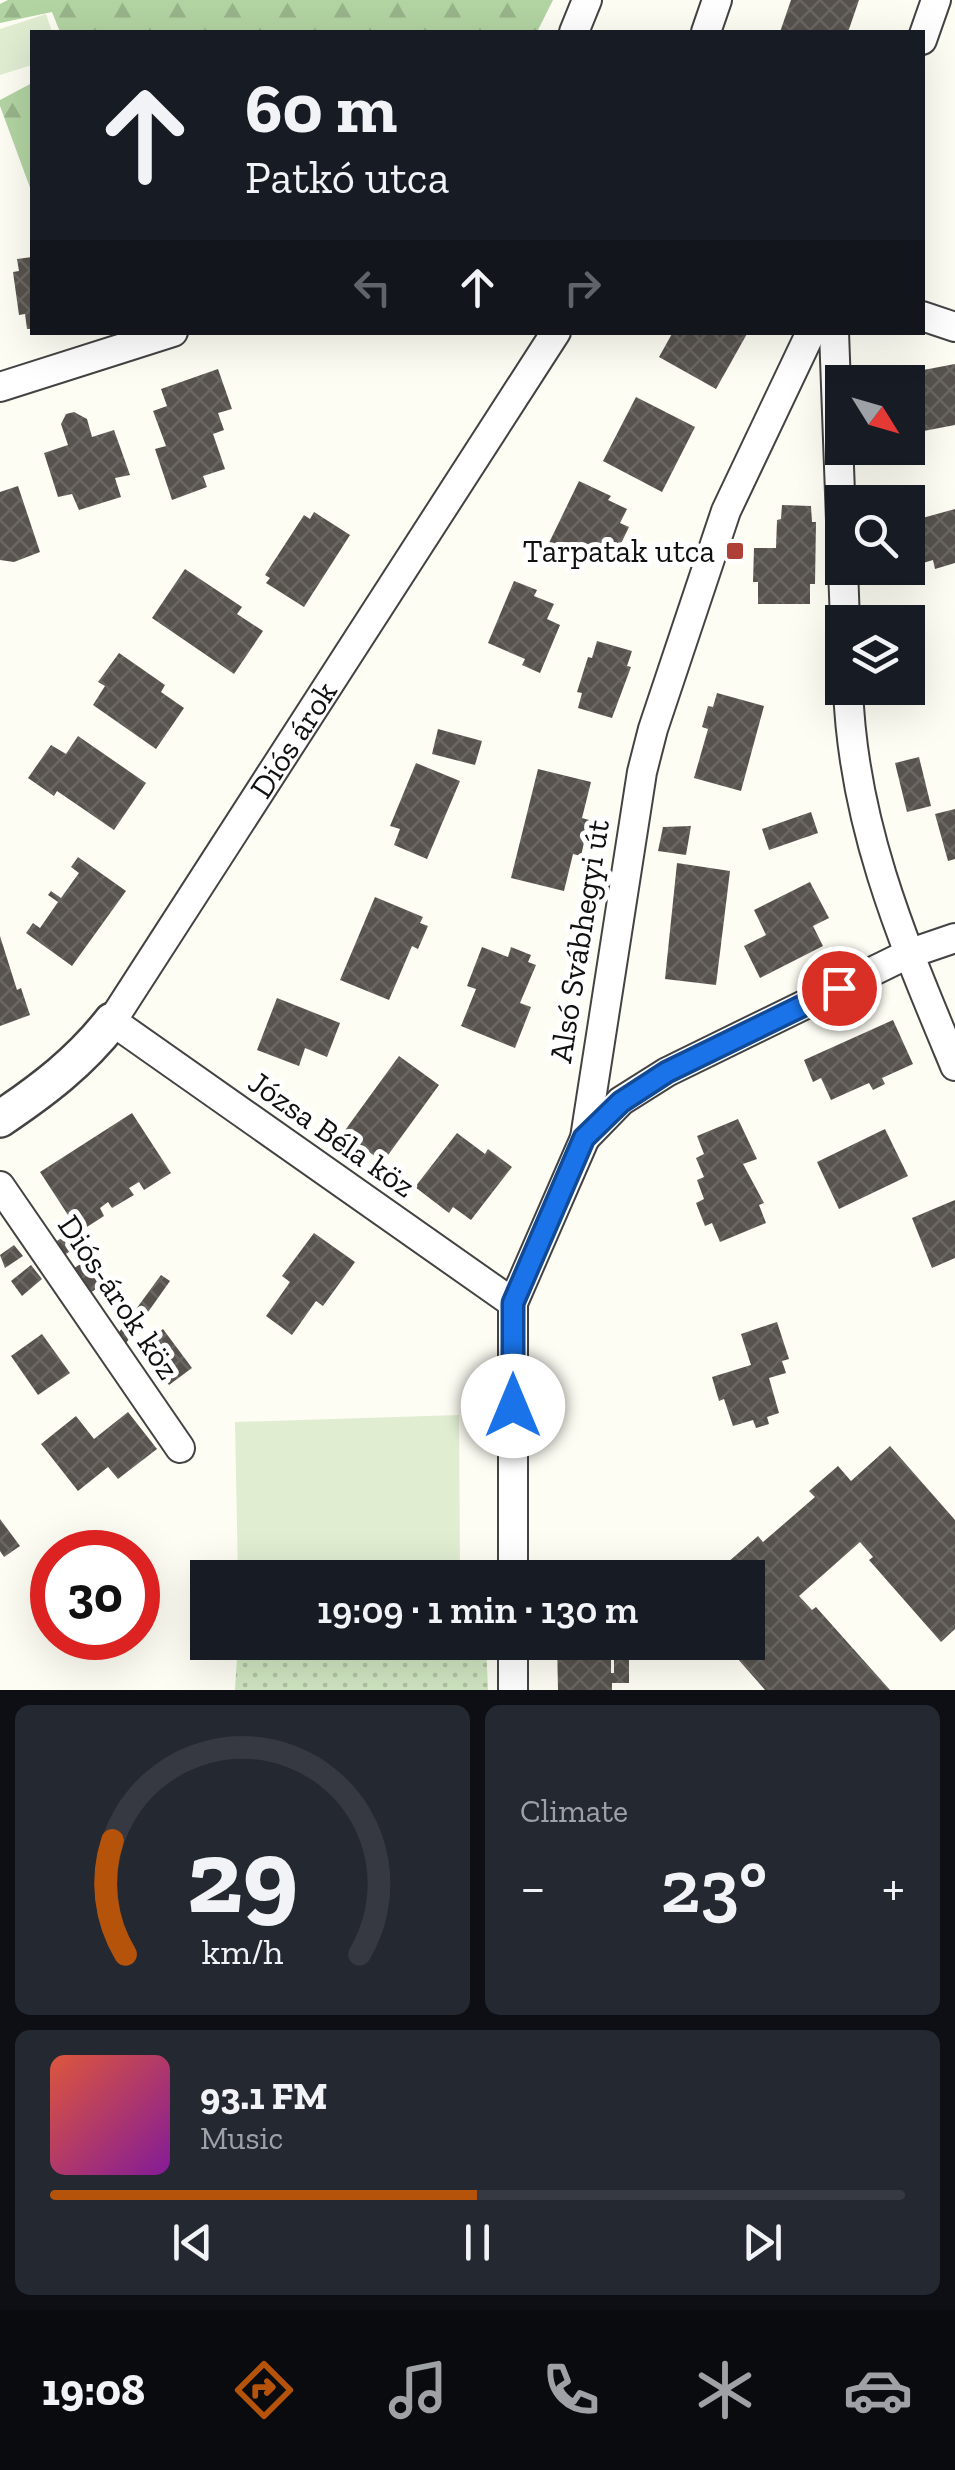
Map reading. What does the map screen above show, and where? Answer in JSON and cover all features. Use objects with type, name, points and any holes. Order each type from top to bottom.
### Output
[{"type":"street","points":[[575,30],[587,0]]},
{"type":"street","points":[[707,30],[717,0]]},
{"type":"street","points":[[925,31],[936,0]]},
{"type":"street","points":[[925,317],[955,327]]},
{"type":"street","points":[[0,388],[163,335]]},
{"type":"street","name":"Diós árok","points":[[0,1119],[58,1079],[94,1045],[112,1021],[554,335]]},
{"type":"street","name":"Alsó Svábhegyi út","points":[[513,1560],[513,1303],[584,1138],[642,772],[653,729],[726,510],[810,335]]},
{"type":"street","points":[[834,335],[840,485]]},
{"type":"street","points":[[850,705],[868,833],[908,954],[955,1066]]},
{"type":"street","points":[[584,1138],[621,1102],[667,1072],[908,954],[955,938]]},
{"type":"street","name":"Józsa Béla köz","points":[[112,1021],[513,1303]]},
{"type":"street","name":"Diós-árok köz","points":[[0,1186],[180,1448]]},
{"type":"street","points":[[513,1660],[513,1690]]},
{"type":"green space","points":[[8,0],[553,0],[538,30],[59,30],[52,12],[0,23],[0,4]]},
{"type":"green space","points":[[46,14],[51,30],[30,30],[30,66],[0,75],[0,29]]},
{"type":"green space","points":[[30,84],[30,188],[0,106],[0,100]]},
{"type":"green space","points":[[459,1415],[460,1560],[238,1560],[235,1422]]},
{"type":"green space","points":[[237,1660],[487,1660],[488,1690],[235,1690]]},
{"type":"building","points":[[791,0],[859,0],[849,30],[781,30]]},
{"type":"building","points":[[30,257],[30,329],[25,314],[19,315],[13,272],[19,271],[17,259]]},
{"type":"building","points":[[671,335],[746,335],[716,389],[659,357]]},
{"type":"building","points":[[955,364],[955,425],[925,431],[925,370]]},
{"type":"building","points":[[218,369],[232,409],[218,413],[224,430],[213,434],[225,469],[203,476],[207,487],[172,500],[155,449],[166,446],[153,411],[167,406],[161,389]]},
{"type":"building","points":[[636,397],[695,427],[662,492],[603,461]]},
{"type":"building","points":[[74,412],[87,419],[92,437],[114,430],[130,475],[115,478],[121,497],[79,510],[72,494],[58,497],[44,453],[68,445],[61,424],[66,414]]},
{"type":"building","points":[[579,481],[611,496],[608,500],[627,509],[620,523],[629,527],[614,558],[604,553],[598,566],[582,558],[579,563],[547,547]]},
{"type":"building","points":[[18,486],[40,552],[14,562],[0,560],[0,492]]},
{"type":"building","points":[[782,505],[811,506],[812,522],[816,522],[815,584],[810,584],[810,604],[758,604],[758,582],[753,582],[754,548],[776,548]]},
{"type":"building","points":[[955,509],[955,563],[935,569],[933,560],[925,562],[925,517]]},
{"type":"building","points":[[314,512],[350,535],[304,607],[266,583],[270,578],[265,575],[304,515],[310,519]]},
{"type":"building","points":[[185,569],[242,607],[237,614],[263,631],[234,674],[152,618]]},
{"type":"building","points":[[514,581],[537,590],[534,596],[554,604],[547,619],[560,625],[540,673],[522,665],[525,659],[488,643]]},
{"type":"building","points":[[597,641],[632,651],[627,666],[631,667],[612,718],[578,708],[582,693],[577,692]]},
{"type":"building","points":[[119,653],[165,685],[161,692],[184,708],[156,749],[93,705],[105,686],[98,682]]},
{"type":"building","points":[[717,693],[764,706],[741,791],[694,778],[708,729],[702,727]]},
{"type":"building","points":[[438,729],[482,741],[475,765],[432,754]]},
{"type":"building","points":[[78,736],[146,783],[114,830],[57,791],[54,796],[28,778],[51,745],[66,754]]},
{"type":"building","points":[[919,757],[931,806],[907,812],[895,763]]},
{"type":"building","points":[[416,763],[460,781],[427,859],[394,845],[400,829],[390,826]]},
{"type":"building","points":[[538,769],[591,782],[582,818],[589,820],[581,856],[573,854],[564,891],[511,878]]},
{"type":"building","points":[[955,809],[955,859],[948,861],[935,814]]},
{"type":"building","points":[[811,812],[818,833],[769,850],[762,829]]},
{"type":"building","points":[[691,826],[686,855],[658,851],[663,827]]},
{"type":"building","points":[[78,857],[126,891],[72,966],[26,933],[33,923],[40,928],[58,902],[48,895],[51,891],[61,898],[79,873],[71,867]]},
{"type":"building","points":[[677,863],[730,871],[716,985],[665,979]]},
{"type":"building","points":[[810,882],[829,918],[813,926],[823,946],[760,978],[744,946],[766,935],[754,910]]},
{"type":"building","points":[[375,897],[423,917],[420,923],[428,926],[418,949],[412,946],[389,1000],[340,980]]},
{"type":"building","points":[[0,936],[17,990],[21,988],[30,1015],[0,1026]]},
{"type":"building","points":[[482,947],[508,957],[511,947],[531,955],[528,962],[536,965],[520,1003],[531,1007],[515,1048],[461,1026],[476,989],[467,986]]},
{"type":"building","points":[[277,998],[340,1023],[327,1057],[305,1048],[299,1066],[257,1050]]},
{"type":"building","points":[[893,1020],[913,1064],[882,1078],[885,1084],[873,1090],[869,1083],[831,1100],[821,1078],[813,1082],[804,1060]]},
{"type":"building","points":[[399,1056],[439,1085],[383,1162],[343,1133]]},
{"type":"building","points":[[132,1113],[171,1173],[144,1190],[139,1182],[129,1188],[134,1195],[112,1208],[108,1202],[100,1208],[104,1216],[79,1232],[40,1172]]},
{"type":"building","points":[[738,1119],[757,1159],[743,1164],[764,1203],[759,1205],[766,1223],[720,1242],[712,1223],[705,1226],[696,1203],[704,1199],[697,1180],[704,1177],[696,1158],[704,1154],[697,1136]]},
{"type":"building","points":[[885,1129],[908,1176],[839,1209],[817,1162]]},
{"type":"building","points":[[457,1133],[485,1154],[488,1149],[512,1167],[471,1220],[453,1207],[449,1213],[415,1187]]},
{"type":"building","points":[[955,1200],[955,1258],[932,1268],[912,1218]]},
{"type":"building","points":[[71,1232],[80,1245],[58,1259],[49,1246]]},
{"type":"building","points":[[314,1233],[355,1262],[323,1306],[316,1301],[292,1335],[266,1316],[290,1282],[282,1276]]},
{"type":"building","points":[[14,1245],[23,1256],[5,1268],[0,1255]]},
{"type":"building","points":[[93,1256],[108,1281],[87,1295],[71,1270]]},
{"type":"building","points":[[31,1265],[42,1279],[22,1296],[11,1281]]},
{"type":"building","points":[[161,1275],[170,1281],[124,1346],[114,1339]]},
{"type":"building","points":[[777,1322],[789,1359],[782,1361],[786,1373],[769,1378],[779,1413],[767,1417],[769,1424],[756,1428],[753,1420],[733,1426],[724,1399],[719,1401],[712,1377],[751,1365],[741,1334]]},
{"type":"building","points":[[163,1329],[192,1368],[169,1385],[140,1346]]},
{"type":"building","points":[[42,1334],[70,1373],[38,1395],[11,1356]]},
{"type":"building","points":[[128,1412],[157,1449],[118,1479],[108,1467],[78,1491],[41,1444],[76,1416],[94,1439]]},
{"type":"building","points":[[890,1446],[955,1520],[955,1629],[941,1642],[869,1560],[873,1557],[860,1542],[799,1596],[812,1610],[816,1607],[890,1690],[765,1690],[739,1660],[765,1660],[765,1560],[730,1560],[758,1536],[763,1542],[815,1497],[809,1491],[838,1466],[851,1481]]},
{"type":"building","points":[[0,1519],[20,1546],[4,1557],[0,1551]]},
{"type":"building","points":[[557,1660],[611,1660],[614,1673],[614,1660],[629,1660],[629,1683],[612,1683],[612,1690],[558,1690]]},
{"type":"place","name":"Tarpatak utca","points":[[735,551]]},
{"type":"route","points":[[513,1406],[513,1303],[584,1138],[621,1102],[667,1072],[839,988]]}]
